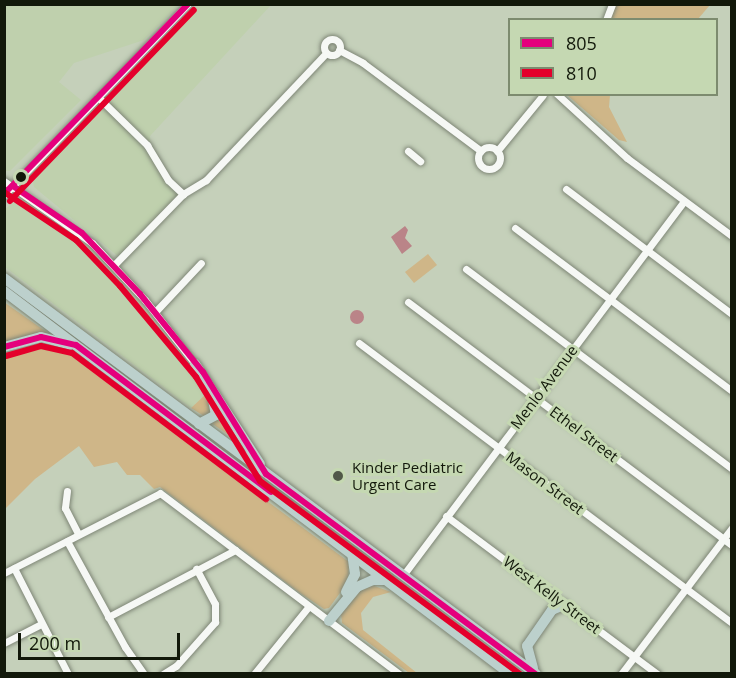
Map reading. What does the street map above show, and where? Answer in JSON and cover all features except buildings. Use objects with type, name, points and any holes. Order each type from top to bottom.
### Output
[{"type":"highway","points":[[4,278],[536,674]]},
{"type":"highway","points":[[4,291],[352,552],[510,674]]},
{"type":"highway","points":[[4,347],[41,337],[76,345]]},
{"type":"highway","points":[[195,364],[218,410],[213,418],[199,424]]},
{"type":"highway","points":[[195,364],[266,474]]},
{"type":"highway","points":[[327,620],[352,584],[355,574],[352,552]]},
{"type":"highway","points":[[327,620],[357,587],[373,580],[388,580]]},
{"type":"highway","points":[[536,674],[530,664],[527,646],[552,610],[564,604]]},
{"type":"street","points":[[4,195],[188,4]]},
{"type":"street","points":[[326,53],[325,44],[331,40],[338,42],[339,50]]},
{"type":"street","points":[[326,53],[334,55],[339,50]]},
{"type":"street","points":[[339,50],[363,63],[481,151]]},
{"type":"street","points":[[114,265],[183,194],[208,176],[326,53]]},
{"type":"street","points":[[497,151],[542,96]]},
{"type":"street","points":[[559,96],[627,158],[732,236]]},
{"type":"street","points":[[98,98],[147,145],[168,180],[183,194]]},
{"type":"street","points":[[481,151],[491,148],[497,151]]},
{"type":"street","points":[[408,151],[420,161]]},
{"type":"street","points":[[481,151],[480,164],[489,169],[499,161],[497,151]]},
{"type":"street","points":[[4,181],[82,233],[155,312],[195,364]]},
{"type":"street","points":[[566,189],[732,314]]},
{"type":"street","name":"Menlo Avenue","points":[[404,574],[684,201]]},
{"type":"street","points":[[515,228],[732,391]]},
{"type":"street","points":[[155,312],[201,263]]},
{"type":"street","points":[[466,269],[732,469]]},
{"type":"street","name":"Ethel Street","points":[[408,302],[732,545]]},
{"type":"street","name":"Mason Street","points":[[360,343],[732,623]]},
{"type":"street","points":[[67,491],[65,508],[78,534]]},
{"type":"street","points":[[4,573],[160,493],[399,674]]},
{"type":"street","name":"West Kelly Street","points":[[446,516],[657,674]]},
{"type":"street","points":[[621,674],[732,528]]},
{"type":"street","points":[[67,541],[108,617],[144,674]]},
{"type":"street","points":[[108,617],[235,549]]},
{"type":"street","points":[[14,568],[68,674]]},
{"type":"street","points":[[163,674],[176,666],[215,622],[215,604],[196,569]]},
{"type":"street","points":[[254,674],[309,606]]},
{"type":"street","points":[[4,643],[41,624]]},
{"type":"shaded area","points":[[4,5],[179,5],[144,40],[74,63],[59,82],[81,100],[10,171],[4,171]]},
{"type":"shaded area","points":[[198,5],[271,5],[150,136],[151,152],[178,194],[119,257],[34,187],[32,177]]},
{"type":"shaded area","points":[[613,5],[710,5],[699,18],[608,18]]},
{"type":"shaded area","points":[[568,96],[610,96],[609,107],[627,142],[619,140]]},
{"type":"shaded area","points":[[21,197],[83,240],[138,298],[191,367],[206,394],[191,408],[5,267],[5,209]]},
{"type":"shaded area","points":[[405,226],[408,230],[405,238],[412,246],[402,254],[391,237]]},
{"type":"shaded area","points":[[428,254],[437,265],[414,283],[405,272]]},
{"type":"shaded area","points":[[4,302],[48,333],[5,344]]},
{"type":"shaded area","points":[[357,310],[362,312],[364,317],[362,322],[357,324],[352,322],[350,317],[352,312]]},
{"type":"shaded area","points":[[51,340],[349,562],[348,582],[329,608],[324,609],[300,593],[160,487],[154,489],[140,475],[127,475],[117,462],[94,467],[79,446],[35,479],[5,509],[5,353]]},
{"type":"shaded area","points":[[206,394],[212,413],[204,416],[191,408]]},
{"type":"shaded area","points":[[223,412],[242,444],[211,423]]},
{"type":"shaded area","points":[[369,584],[391,592],[373,597],[361,613],[363,630],[417,673],[409,673],[342,623],[341,614],[360,588]]},
{"type":"transit line","name":"805","points":[[4,194],[188,4]]},
{"type":"transit line","name":"810","points":[[10,201],[194,10]]},
{"type":"transit line","name":"805","points":[[13,186],[82,233],[140,294],[203,372],[266,474],[535,674]]},
{"type":"transit line","name":"810","points":[[4,192],[76,240],[120,286],[196,377],[260,481],[520,674]]},
{"type":"transit line","name":"805","points":[[4,347],[41,337],[76,345],[271,492]]},
{"type":"transit line","name":"810","points":[[6,356],[41,346],[72,353],[266,499]]},
{"type":"place","name":"Kinder Pediatric Urgent Care","points":[[338,476]]}]
